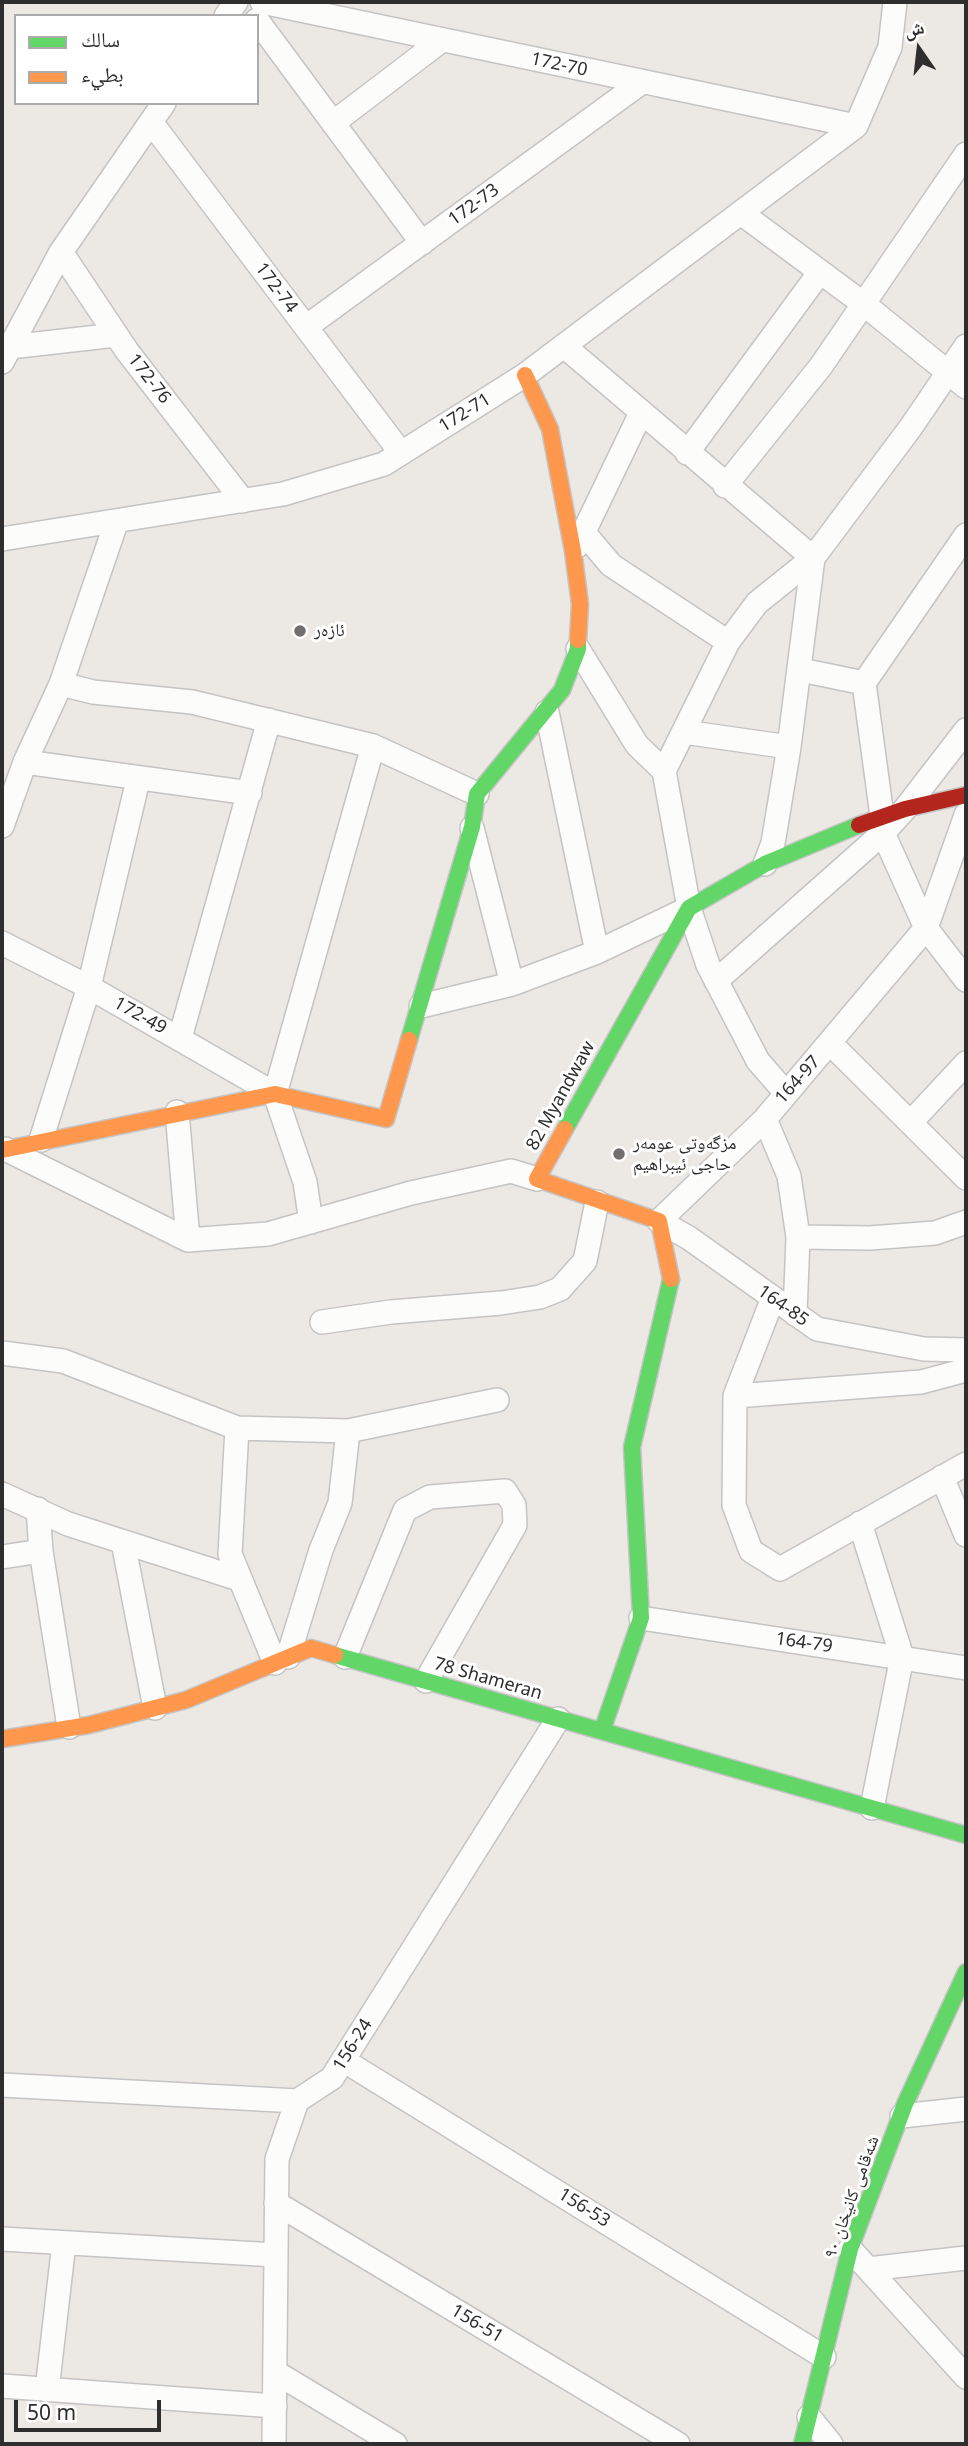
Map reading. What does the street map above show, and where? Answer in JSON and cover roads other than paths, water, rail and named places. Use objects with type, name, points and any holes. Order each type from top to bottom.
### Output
[{"type":"street","name":"172-70","points":[[262,2],[856,127]]},
{"type":"street","points":[[856,127],[890,47],[895,2]]},
{"type":"street","points":[[259,23],[422,243]]},
{"type":"street","points":[[333,123],[442,40]]},
{"type":"street","name":"172-73","points":[[306,327],[642,82]]},
{"type":"street","points":[[6,355],[61,252],[157,113]]},
{"type":"street","name":"172-74","points":[[157,113],[306,327],[401,453]]},
{"type":"street","name":"172-71","points":[[2,539],[116,523],[283,494],[384,464],[525,375],[856,127]]},
{"type":"street","points":[[725,486],[821,366],[966,154]]},
{"type":"street","points":[[741,214],[865,305],[957,381]]},
{"type":"street","name":"172-76","points":[[61,252],[116,335],[243,501]]},
{"type":"street","points":[[687,453],[820,272]]},
{"type":"street","points":[[6,355],[116,335]]},
{"type":"street","points":[[564,346],[725,486],[813,558]]},
{"type":"street","points":[[664,771],[728,642],[757,603],[813,558],[957,381],[966,346]]},
{"type":"street","points":[[3,1150],[177,1112],[275,1094],[386,1119],[472,827],[477,794],[547,712],[562,690],[578,649],[579,542],[550,429],[525,375]]},
{"type":"street","points":[[579,542],[641,413]]},
{"type":"street","points":[[2,826],[25,762],[61,684],[116,523]]},
{"type":"street","points":[[966,535],[864,683],[883,824],[926,928],[966,980]]},
{"type":"street","points":[[579,542],[728,642]]},
{"type":"street","points":[[765,864],[773,842],[789,747],[801,670],[813,558]]},
{"type":"street","points":[[578,649],[637,745],[664,771],[689,908],[708,965],[758,1061],[785,1092]]},
{"type":"street","points":[[801,670],[864,683]]},
{"type":"street","points":[[61,684],[93,692],[192,702],[373,746],[477,794]]},
{"type":"street","points":[[547,712],[597,952]]},
{"type":"street","points":[[180,1038],[269,720]]},
{"type":"street","points":[[716,981],[883,824],[905,809],[966,730]]},
{"type":"street","points":[[684,732],[789,747]]},
{"type":"street","points":[[311,1222],[305,1182],[275,1094],[373,746]]},
{"type":"street","points":[[25,762],[138,780],[250,793]]},
{"type":"street","points":[[41,1140],[89,987],[138,780]]},
{"type":"street","points":[[905,809],[966,795]]},
{"type":"street","name":"164-97","points":[[659,1221],[765,1119],[785,1092],[831,1044],[926,928],[966,815]]},
{"type":"street","points":[[421,1006],[512,984],[597,952],[689,908],[765,864],[883,824]]},
{"type":"street","points":[[472,827],[512,984]]},
{"type":"street","name":"82 Myandwaw","points":[[659,1221],[597,1202],[537,1179],[689,908]]},
{"type":"street","name":"172-49","points":[[2,943],[89,987],[275,1094]]},
{"type":"street","points":[[831,1044],[966,1178]]},
{"type":"street","points":[[911,1122],[966,1063]]},
{"type":"street","points":[[177,1112],[188,1240]]},
{"type":"street","points":[[765,1119],[789,1176],[798,1237],[796,1314]]},
{"type":"street","points":[[3,1150],[188,1240],[268,1234],[411,1193],[511,1171],[537,1179]]},
{"type":"street","points":[[322,1322],[391,1312],[501,1303],[540,1297],[560,1289],[584,1261],[597,1202]]},
{"type":"street","points":[[602,1731],[641,1618],[632,1447],[671,1280],[659,1221]]},
{"type":"street","name":"164-85","points":[[659,1221],[689,1238],[817,1329],[965,1356]]},
{"type":"street","points":[[798,1237],[870,1238],[935,1233],[966,1222]]},
{"type":"street","points":[[773,1298],[736,1396],[734,1505],[751,1551],[780,1569],[966,1464]]},
{"type":"street","points":[[2,1353],[63,1361],[237,1427],[348,1431],[497,1401]]},
{"type":"street","points":[[736,1396],[921,1382],[965,1356]]},
{"type":"street","points":[[237,1427],[230,1554],[239,1579],[282,1660]]},
{"type":"street","points":[[282,1660],[340,1503],[348,1431]]},
{"type":"street","points":[[942,1477],[966,1535]]},
{"type":"street","points":[[345,1657],[405,1510],[430,1497],[505,1491],[514,1505],[515,1525],[426,1681]]},
{"type":"street","points":[[2,1494],[68,1524],[239,1579]]},
{"type":"street","points":[[37,1509],[41,1551],[69,1727]]},
{"type":"street","points":[[860,1523],[902,1657],[872,1808]]},
{"type":"street","points":[[123,1542],[155,1708]]},
{"type":"street","points":[[2,1557],[41,1551]]},
{"type":"street","name":"164-79","points":[[641,1618],[966,1668]]},
{"type":"street","name":"78 Shameran","points":[[2,1739],[69,1727],[186,1700],[311,1648],[966,1835]]},
{"type":"street","name":"156-24","points":[[297,2101],[332,2078],[558,1718]]},
{"type":"street","name":"شەقامی کانیخان ٩٠","points":[[802,2444],[850,2249],[902,2116],[966,1972]]},
{"type":"street","name":"156-53","points":[[343,2060],[824,2357]]},
{"type":"street","points":[[2,2085],[297,2101],[277,2158],[274,2444]]},
{"type":"street","points":[[902,2116],[966,2109]]},
{"type":"street","name":"156-51","points":[[276,2203],[678,2444]]},
{"type":"street","points":[[2,2239],[276,2255]]},
{"type":"street","points":[[47,2390],[64,2243]]},
{"type":"street","points":[[850,2249],[966,2376]]},
{"type":"street","points":[[868,2269],[966,2258]]},
{"type":"street","points":[[275,2372],[395,2444]]},
{"type":"street","points":[[2,2386],[275,2406]]},
{"type":"street","points":[[809,2417],[831,2444]]},
{"type":"place","name":"ئازەر","points":[[300,631]]},
{"type":"place","name":"مزگەوتی عومەر حاجی ئیبراهیم","points":[[619,1154]]}]
